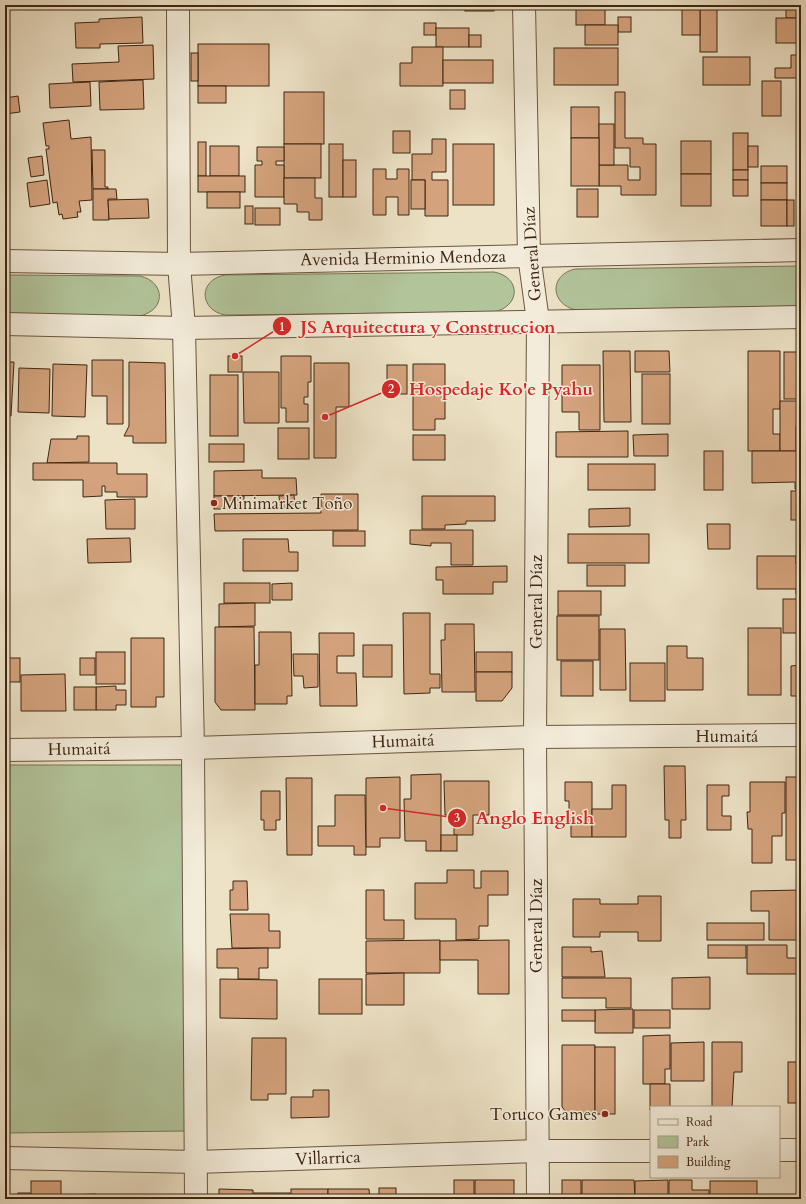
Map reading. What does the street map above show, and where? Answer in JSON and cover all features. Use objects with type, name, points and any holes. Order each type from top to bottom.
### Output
[{"type":"street","points":[[178,5],[179,264],[184,328],[193,748],[196,1199]]},
{"type":"street","name":"General Díaz","points":[[524,5],[529,255],[538,321],[534,737],[538,1199]]},
{"type":"street","name":"Avenida Herminio Mendoza","points":[[5,261],[179,264],[801,250]]},
{"type":"street","points":[[5,324],[184,328],[801,317]]},
{"type":"street","name":"Humaitá","points":[[5,750],[193,748],[534,737],[801,735]]},
{"type":"street","points":[[780,1150],[801,1150]]},
{"type":"street","name":"Villarrica","points":[[5,1158],[196,1162],[538,1151],[650,1151]]},
{"type":"green space","points":[[801,266],[801,306],[576,310],[567,307],[561,302],[557,296],[556,290],[557,283],[561,277],[567,272],[575,269]]},
{"type":"green space","points":[[494,272],[503,275],[509,280],[513,285],[514,292],[513,298],[509,304],[503,309],[494,312],[225,315],[216,312],[210,307],[206,301],[205,295],[206,289],[210,283],[216,278],[225,275]]},
{"type":"green space","points":[[5,275],[140,276],[149,279],[155,284],[159,296],[158,303],[148,313],[139,316],[5,315]]},
{"type":"green space","points":[[5,765],[183,765],[186,1131],[5,1133]]},
{"type":"building","points":[[103,5],[128,5],[128,7],[114,8],[114,6],[103,7]]},
{"type":"building","points":[[465,5],[494,5],[494,11],[465,11]]},
{"type":"building","points":[[605,5],[605,6],[560,6]]},
{"type":"building","points":[[576,6],[605,6],[605,25],[576,25]]},
{"type":"building","points":[[786,6],[801,6],[801,18],[786,18]]},
{"type":"building","points":[[700,7],[717,7],[717,52],[700,52]]},
{"type":"building","points":[[682,8],[700,8],[700,35],[682,35]]},
{"type":"building","points":[[142,17],[143,43],[100,44],[100,48],[76,48],[75,23],[99,22],[99,19]]},
{"type":"building","points":[[618,17],[631,17],[631,32],[618,32]]},
{"type":"building","points":[[776,18],[801,18],[801,43],[776,43]]},
{"type":"building","points":[[424,23],[436,23],[436,35],[424,35]]},
{"type":"building","points":[[585,25],[618,25],[618,45],[585,45]]},
{"type":"building","points":[[436,28],[469,28],[469,47],[436,47]]},
{"type":"building","points":[[469,35],[481,35],[481,47],[469,47]]},
{"type":"building","points":[[198,44],[269,44],[269,86],[198,86]]},
{"type":"building","points":[[153,45],[154,79],[73,82],[72,64],[119,62],[118,46]]},
{"type":"building","points":[[412,47],[443,47],[443,86],[400,86],[400,63],[412,63]]},
{"type":"building","points":[[554,48],[618,48],[618,85],[554,85]]},
{"type":"building","points":[[191,53],[198,53],[198,81],[191,81]]},
{"type":"building","points":[[791,55],[801,55],[801,78],[775,78],[775,68],[791,68]]},
{"type":"building","points":[[703,57],[750,57],[750,85],[703,85]]},
{"type":"building","points":[[443,60],[493,60],[493,83],[443,83]]},
{"type":"building","points":[[143,80],[144,109],[100,110],[99,82]]},
{"type":"building","points":[[762,81],[781,81],[781,116],[762,116]]},
{"type":"building","points":[[90,82],[91,106],[50,108],[49,84]]},
{"type":"building","points":[[198,86],[226,86],[226,103],[198,103]]},
{"type":"building","points":[[450,90],[465,90],[465,109],[450,109]]},
{"type":"building","points":[[284,92],[324,92],[324,144],[284,144]]},
{"type":"building","points":[[615,92],[625,92],[625,138],[643,138],[643,144],[656,144],[656,195],[621,195],[621,186],[599,186],[599,165],[628,165],[628,180],[640,180],[640,167],[630,167],[630,148],[615,148]]},
{"type":"building","points":[[18,96],[20,112],[5,114],[5,98]]},
{"type":"building","points":[[571,107],[599,107],[599,138],[571,138]]},
{"type":"building","points":[[69,120],[71,139],[91,137],[92,200],[79,201],[81,212],[77,212],[78,217],[63,219],[62,214],[59,215],[57,202],[53,203],[46,149],[49,149],[49,146],[46,146],[43,123]]},
{"type":"building","points":[[599,124],[614,124],[614,165],[599,165]]},
{"type":"building","points":[[393,131],[410,131],[410,153],[393,153]]},
{"type":"building","points":[[733,133],[748,133],[748,170],[733,170]]},
{"type":"building","points":[[571,138],[599,138],[599,186],[571,186]]},
{"type":"building","points":[[432,139],[446,139],[446,172],[432,172],[432,180],[448,180],[448,216],[425,216],[425,180],[412,180],[412,154],[432,154]]},
{"type":"building","points":[[681,141],[711,141],[711,174],[681,174]]},
{"type":"building","points":[[198,142],[206,142],[206,176],[198,176]]},
{"type":"building","points":[[284,144],[321,144],[321,178],[284,178]]},
{"type":"building","points":[[329,144],[343,144],[343,197],[329,197]]},
{"type":"building","points":[[453,144],[494,144],[494,205],[453,205]]},
{"type":"building","points":[[210,146],[239,146],[239,176],[210,176]]},
{"type":"building","points":[[748,146],[758,146],[758,167],[748,167]]},
{"type":"building","points":[[257,147],[284,147],[284,161],[276,161],[276,165],[284,165],[284,197],[255,197],[255,165],[262,165],[262,161],[257,161]]},
{"type":"building","points":[[92,150],[105,150],[105,187],[108,187],[108,189],[93,189]]},
{"type":"building","points":[[42,156],[44,175],[31,177],[28,158]]},
{"type":"building","points":[[343,160],[356,160],[356,197],[343,197]]},
{"type":"building","points":[[761,166],[787,166],[787,183],[761,183]]},
{"type":"building","points":[[373,169],[386,169],[386,179],[397,179],[397,169],[409,169],[409,215],[398,215],[398,197],[386,197],[386,215],[373,215]]},
{"type":"building","points":[[733,170],[748,170],[748,180],[733,180]]},
{"type":"building","points":[[681,174],[711,174],[711,206],[681,206]]},
{"type":"building","points":[[198,176],[245,176],[245,192],[198,192]]},
{"type":"building","points":[[284,178],[315,178],[315,198],[322,198],[322,220],[309,220],[309,212],[297,212],[297,204],[284,204]]},
{"type":"building","points":[[47,180],[50,204],[30,207],[27,183]]},
{"type":"building","points":[[411,180],[425,180],[425,209],[411,209]]},
{"type":"building","points":[[733,180],[748,180],[748,196],[733,196]]},
{"type":"building","points":[[5,181],[9,217],[5,217]]},
{"type":"building","points":[[761,183],[787,183],[787,200],[761,200]]},
{"type":"building","points":[[93,189],[116,189],[117,199],[108,199],[109,220],[93,220]]},
{"type":"building","points":[[577,189],[598,189],[598,217],[577,217]]},
{"type":"building","points":[[207,192],[240,192],[240,208],[207,208]]},
{"type":"building","points":[[148,199],[149,218],[109,219],[108,200]]},
{"type":"building","points":[[761,200],[787,200],[787,226],[761,226]]},
{"type":"building","points":[[787,200],[794,200],[794,226],[787,226]]},
{"type":"building","points":[[245,206],[253,206],[253,224],[245,224]]},
{"type":"building","points":[[255,208],[280,208],[280,225],[255,225]]},
{"type":"building","points":[[603,351],[630,351],[631,422],[604,422]]},
{"type":"building","points":[[635,351],[669,351],[670,372],[635,372]]},
{"type":"building","points":[[748,351],[780,351],[780,409],[773,409],[773,434],[780,434],[780,451],[748,451]]},
{"type":"building","points":[[784,352],[801,352],[801,399],[784,399]]},
{"type":"building","points":[[228,356],[242,356],[242,372],[228,372]]},
{"type":"building","points":[[281,356],[311,356],[311,382],[308,382],[308,397],[304,397],[304,404],[308,404],[308,422],[286,422],[286,408],[281,408]]},
{"type":"building","points":[[92,360],[123,360],[123,424],[107,424],[107,396],[92,396]]},
{"type":"building","points":[[5,362],[14,362],[11,416],[5,416]]},
{"type":"building","points":[[129,362],[165,363],[166,443],[133,443],[133,436],[124,436],[129,426]]},
{"type":"building","points":[[314,363],[349,363],[349,407],[336,407],[336,458],[314,458]]},
{"type":"building","points":[[53,364],[87,365],[85,417],[52,416]]},
{"type":"building","points":[[413,364],[445,364],[445,419],[435,419],[435,430],[413,430]]},
{"type":"building","points":[[387,365],[407,365],[407,394],[387,394]]},
{"type":"building","points":[[562,365],[600,365],[600,430],[579,430],[579,412],[562,412]]},
{"type":"building","points":[[19,368],[50,369],[49,413],[18,412]]},
{"type":"building","points":[[243,372],[279,372],[279,423],[244,423]]},
{"type":"building","points":[[642,374],[670,374],[670,424],[642,424]]},
{"type":"building","points":[[210,375],[238,375],[238,436],[210,436]]},
{"type":"building","points":[[780,401],[801,401],[801,426],[796,426],[796,451],[780,451]]},
{"type":"building","points":[[278,428],[309,428],[309,459],[278,459]]},
{"type":"building","points":[[628,431],[628,457],[556,457],[556,432]]},
{"type":"building","points":[[668,434],[668,456],[634,456],[633,435]]},
{"type":"building","points":[[413,435],[445,435],[445,460],[413,460]]},
{"type":"building","points":[[77,436],[89,436],[89,462],[47,463],[51,439],[77,439]]},
{"type":"building","points":[[209,444],[244,444],[244,462],[209,462]]},
{"type":"building","points":[[704,451],[723,451],[723,490],[704,490]]},
{"type":"building","points":[[752,451],[801,451],[801,489],[795,489],[795,482],[752,483]]},
{"type":"building","points":[[33,463],[117,463],[117,474],[147,474],[147,497],[117,497],[117,492],[105,492],[105,486],[102,486],[102,496],[83,497],[83,480],[33,480]]},
{"type":"building","points":[[588,464],[655,464],[655,490],[588,490]]},
{"type":"building","points":[[262,470],[262,478],[296,478],[297,495],[214,496],[214,471]]},
{"type":"building","points":[[791,491],[801,491],[801,520],[791,520]]},
{"type":"building","points":[[321,494],[358,494],[358,530],[215,531],[214,514],[321,513]]},
{"type":"building","points":[[294,495],[295,507],[280,508],[279,496]]},
{"type":"building","points":[[214,496],[244,496],[244,509],[214,509]]},
{"type":"building","points":[[422,496],[495,496],[495,521],[466,521],[466,524],[445,525],[445,529],[422,529]]},
{"type":"building","points":[[135,499],[135,529],[106,529],[105,500]]},
{"type":"building","points":[[630,508],[630,526],[589,527],[589,509]]},
{"type":"building","points":[[707,524],[730,524],[730,549],[708,549]]},
{"type":"building","points":[[410,530],[473,530],[473,565],[451,565],[451,543],[431,543],[431,546],[410,544]]},
{"type":"building","points":[[333,531],[365,531],[365,546],[333,546]]},
{"type":"building","points":[[568,534],[649,534],[649,563],[568,563]]},
{"type":"building","points":[[130,538],[131,562],[88,563],[87,539]]},
{"type":"building","points":[[243,539],[288,539],[289,552],[298,552],[298,571],[243,571]]},
{"type":"building","points":[[757,556],[796,556],[796,564],[801,564],[801,594],[796,594],[796,589],[757,589]]},
{"type":"building","points":[[587,565],[625,565],[625,586],[587,586]]},
{"type":"building","points":[[507,566],[507,582],[493,582],[493,594],[443,594],[443,580],[436,580],[436,567]]},
{"type":"building","points":[[224,583],[270,583],[270,603],[224,603]]},
{"type":"building","points":[[292,583],[292,600],[272,600],[272,584]]},
{"type":"building","points":[[558,591],[601,591],[601,615],[558,615]]},
{"type":"building","points":[[783,599],[801,599],[801,633],[783,633]]},
{"type":"building","points":[[255,603],[255,626],[219,627],[219,604]]},
{"type":"building","points":[[403,613],[430,613],[430,674],[440,674],[440,688],[430,688],[430,693],[404,694]]},
{"type":"building","points":[[557,616],[599,616],[599,660],[557,660]]},
{"type":"building","points":[[445,624],[474,624],[475,692],[442,692],[441,640],[445,640]]},
{"type":"building","points":[[215,627],[254,627],[255,710],[221,710],[215,702]]},
{"type":"building","points":[[748,628],[781,628],[781,695],[748,695]]},
{"type":"building","points":[[600,629],[625,629],[626,690],[600,690]]},
{"type":"building","points":[[259,632],[291,632],[292,696],[287,696],[287,704],[255,704],[255,665],[259,665]]},
{"type":"building","points":[[319,633],[354,633],[354,656],[337,656],[337,673],[356,673],[357,706],[320,706]]},
{"type":"building","points":[[131,638],[164,638],[164,697],[156,697],[156,707],[131,707]]},
{"type":"building","points":[[363,645],[392,645],[392,677],[363,677]]},
{"type":"building","points":[[667,646],[687,646],[687,658],[703,658],[703,690],[667,690]]},
{"type":"building","points":[[96,652],[125,652],[125,684],[96,684]]},
{"type":"building","points":[[476,652],[512,652],[512,672],[476,672]]},
{"type":"building","points":[[293,654],[318,654],[318,687],[304,688],[303,676],[294,676]]},
{"type":"building","points":[[5,658],[20,658],[20,682],[5,682]]},
{"type":"building","points":[[80,658],[95,658],[95,675],[80,675]]},
{"type":"building","points":[[561,661],[593,661],[593,696],[561,696]]},
{"type":"building","points":[[630,663],[665,663],[665,701],[630,701]]},
{"type":"building","points":[[801,665],[801,696],[791,696],[791,666]]},
{"type":"building","points":[[476,672],[512,672],[512,688],[502,701],[476,701]]},
{"type":"building","points":[[65,674],[66,711],[21,711],[21,675]]},
{"type":"building","points":[[116,686],[116,690],[126,690],[126,705],[116,705],[116,710],[96,710],[96,687]]},
{"type":"building","points":[[74,687],[96,687],[96,710],[74,710]]},
{"type":"building","points":[[664,766],[685,766],[686,820],[681,820],[681,838],[669,838],[669,820],[665,820]]},
{"type":"building","points":[[441,774],[441,851],[426,851],[426,841],[405,841],[404,799],[411,799],[411,775]]},
{"type":"building","points":[[400,777],[400,838],[380,838],[380,847],[366,847],[366,778]]},
{"type":"building","points":[[786,777],[801,777],[801,860],[786,860]]},
{"type":"building","points":[[286,778],[312,778],[312,855],[287,855]]},
{"type":"building","points":[[444,781],[489,781],[489,815],[473,815],[473,835],[454,835],[454,815],[445,815]]},
{"type":"building","points":[[565,782],[592,782],[592,837],[571,837],[569,801],[565,801]]},
{"type":"building","points":[[750,782],[785,782],[785,813],[782,813],[782,836],[772,836],[772,863],[752,863],[752,829],[748,829],[747,812],[750,812]]},
{"type":"building","points":[[612,785],[626,785],[626,837],[592,837],[592,809],[612,809]]},
{"type":"building","points":[[707,785],[729,785],[729,796],[722,796],[722,816],[731,816],[731,830],[707,830]]},
{"type":"building","points":[[261,791],[280,791],[280,820],[276,820],[276,830],[264,830],[264,820],[261,820]]},
{"type":"building","points":[[335,795],[365,795],[366,855],[354,855],[354,846],[318,846],[318,826],[335,826]]},
{"type":"building","points":[[441,835],[457,835],[457,851],[441,851]]},
{"type":"building","points":[[447,870],[474,870],[474,888],[481,888],[481,871],[508,871],[508,895],[488,895],[488,926],[479,926],[479,939],[456,940],[456,919],[415,919],[415,883],[447,883]]},
{"type":"building","points":[[233,881],[247,881],[248,910],[230,910],[230,890],[233,890]]},
{"type":"building","points":[[366,890],[384,890],[384,920],[404,920],[404,939],[366,939]]},
{"type":"building","points":[[801,890],[801,940],[769,940],[769,911],[751,911],[751,891]]},
{"type":"building","points":[[638,896],[661,896],[661,941],[638,941],[638,932],[600,932],[600,937],[573,937],[573,899],[600,899],[600,904],[638,904]]},
{"type":"building","points":[[230,914],[269,914],[269,931],[280,931],[280,948],[232,948]]},
{"type":"building","points":[[707,923],[764,923],[764,940],[707,940]]},
{"type":"building","points":[[440,940],[440,973],[366,973],[366,941]]},
{"type":"building","points":[[509,940],[509,994],[478,994],[478,960],[440,960],[440,941]]},
{"type":"building","points":[[708,945],[746,945],[746,958],[708,958]]},
{"type":"building","points":[[747,945],[787,945],[787,958],[801,958],[801,974],[747,974]]},
{"type":"building","points":[[562,947],[591,947],[591,952],[602,951],[605,977],[562,977]]},
{"type":"building","points":[[268,948],[268,968],[259,968],[259,979],[238,979],[238,968],[217,968],[217,949]]},
{"type":"building","points":[[404,973],[404,1005],[366,1005],[366,974]]},
{"type":"building","points":[[710,977],[710,1009],[672,1009],[672,978]]},
{"type":"building","points":[[562,978],[631,978],[631,1008],[606,1008],[606,998],[562,998]]},
{"type":"building","points":[[220,979],[277,980],[277,1019],[220,1018]]},
{"type":"building","points":[[319,979],[362,979],[362,1014],[319,1014]]},
{"type":"building","points":[[633,1009],[633,1033],[595,1033],[595,1010]]},
{"type":"building","points":[[562,1010],[595,1010],[595,1021],[562,1021]]},
{"type":"building","points":[[634,1010],[670,1010],[670,1028],[634,1028]]},
{"type":"building","points":[[670,1035],[670,1069],[665,1069],[665,1084],[643,1084],[643,1036]]},
{"type":"building","points":[[252,1038],[286,1038],[286,1094],[268,1094],[268,1100],[251,1100]]},
{"type":"building","points":[[704,1042],[704,1081],[671,1081],[671,1043]]},
{"type":"building","points":[[712,1042],[742,1042],[742,1072],[734,1072],[732,1106],[712,1106]]},
{"type":"building","points":[[562,1045],[595,1045],[595,1114],[568,1114],[562,1107]]},
{"type":"building","points":[[595,1047],[615,1047],[615,1114],[595,1114]]},
{"type":"building","points":[[788,1062],[801,1062],[801,1103],[788,1103]]},
{"type":"building","points":[[650,1084],[670,1084],[670,1106],[650,1106]]},
{"type":"building","points":[[313,1090],[329,1090],[329,1117],[291,1118],[291,1097],[313,1097]]},
{"type":"building","points":[[454,1180],[474,1180],[474,1199],[454,1199]]},
{"type":"building","points":[[475,1180],[514,1180],[514,1199],[475,1199]]},
{"type":"building","points":[[562,1180],[581,1180],[581,1199],[562,1199]]},
{"type":"building","points":[[582,1180],[634,1180],[635,1199],[582,1199]]},
{"type":"building","points":[[668,1180],[668,1199],[635,1199],[635,1181]]},
{"type":"building","points":[[669,1180],[692,1180],[692,1190],[709,1190],[709,1199],[669,1199]]},
{"type":"building","points":[[31,1181],[61,1181],[61,1199],[31,1199]]},
{"type":"building","points":[[710,1181],[757,1181],[757,1199],[710,1199]]},
{"type":"building","points":[[5,1183],[8,1183],[8,1199],[5,1199]]},
{"type":"building","points":[[379,1188],[396,1188],[396,1199],[379,1199]]},
{"type":"building","points":[[219,1189],[253,1190],[253,1199],[219,1199]]},
{"type":"building","points":[[291,1189],[328,1189],[328,1199],[291,1199]]},
{"type":"building","points":[[328,1189],[369,1189],[370,1199],[328,1199]]},
{"type":"building","points":[[18,1193],[30,1193],[30,1199],[18,1199]]},
{"type":"building","points":[[254,1193],[290,1193],[290,1199],[254,1199]]},
{"type":"building","points":[[96,1194],[96,1199],[67,1199],[67,1195]]},
{"type":"building","points":[[758,1196],[789,1196],[789,1199],[758,1199]]},
{"type":"place","name":"JS Arquitectura y Construccion","points":[[235,356]]},
{"type":"place","name":"Hospedaje Ko'e Pyahu","points":[[325,417]]},
{"type":"place","name":"Minimarket Toño","points":[[214,503]]},
{"type":"place","name":"Anglo English","points":[[383,808]]},
{"type":"place","name":"Toruco Games","points":[[605,1114]]}]
